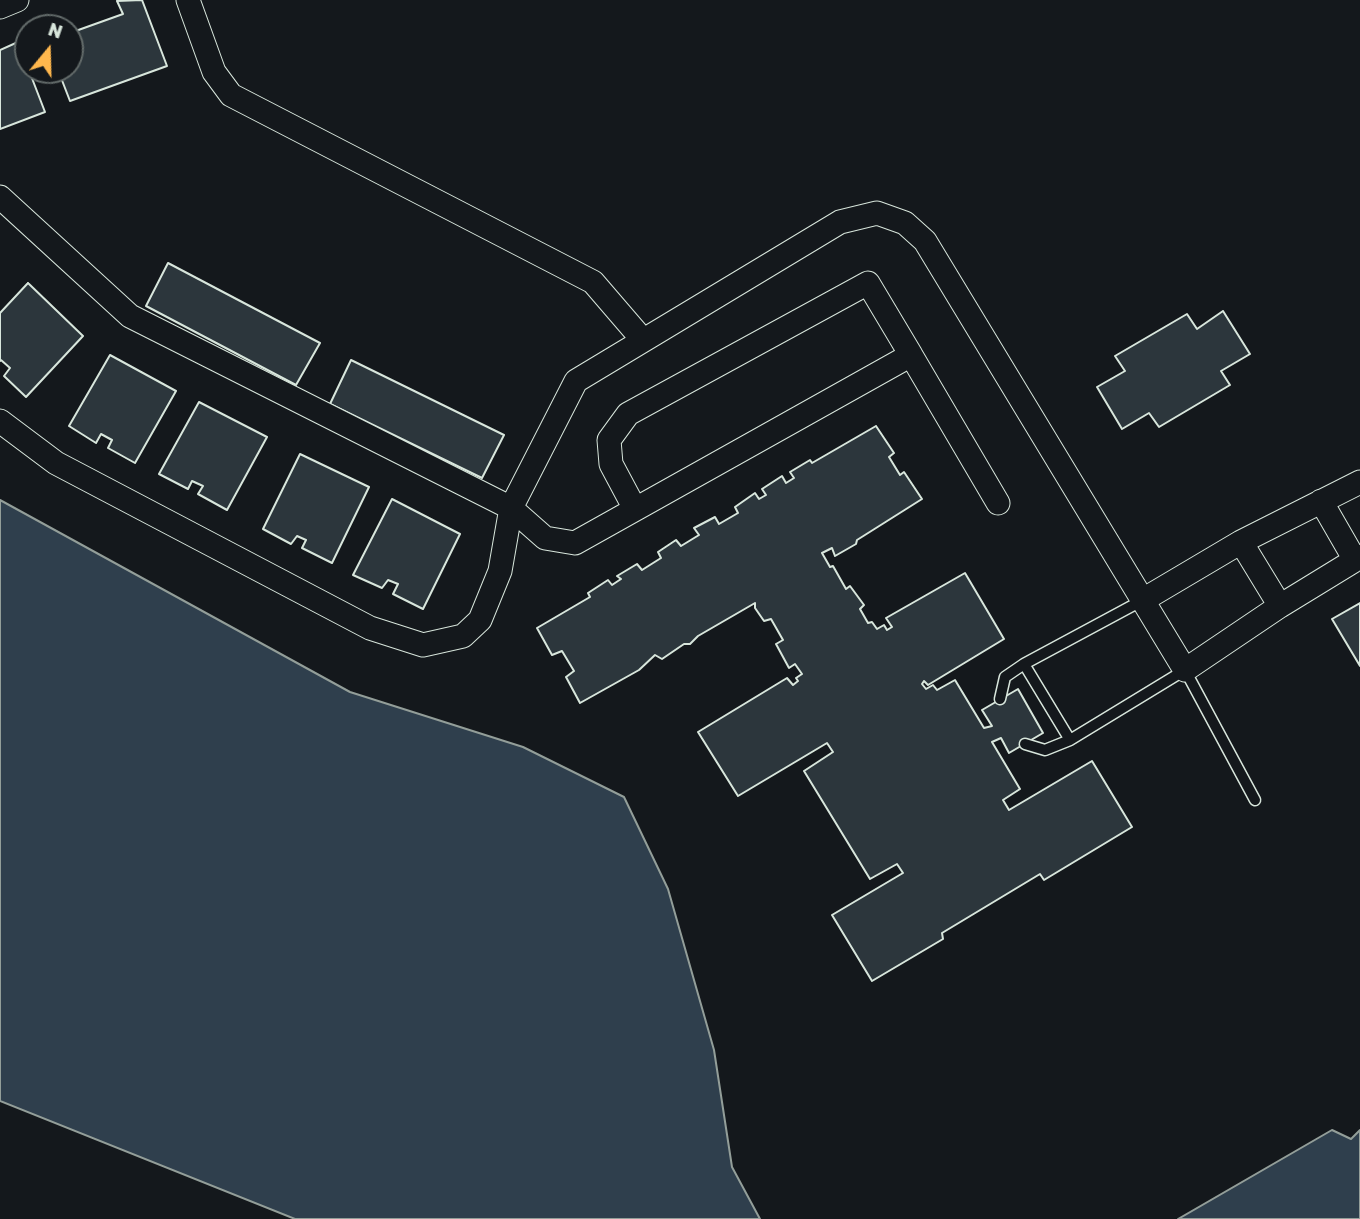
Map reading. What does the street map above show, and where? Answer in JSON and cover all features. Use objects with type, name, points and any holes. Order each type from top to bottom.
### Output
[{"type":"street","points":[[0,6],[17,0]]},
{"type":"street","points":[[188,0],[214,72],[231,95],[593,282],[642,339]]},
{"type":"street","points":[[0,197],[130,316],[511,508],[545,538],[575,543],[911,355]]},
{"type":"street","points":[[0,421],[56,463],[370,628],[423,645],[463,636],[480,620],[500,571],[511,508],[576,381],[840,222],[877,213],[905,223],[925,241],[1185,670],[1357,558],[1321,501]]},
{"type":"street","points":[[635,509],[611,464],[609,440],[628,414],[868,283],[998,503]]},
{"type":"street","points":[[1143,600],[1241,542],[1360,482]]},
{"type":"street","points":[[1241,542],[1280,606]]},
{"type":"lane","points":[[1000,699],[1005,677],[1143,600]]},
{"type":"lane","points":[[1024,664],[1070,740]]},
{"type":"lane","points":[[1025,744],[1045,750],[1070,740],[1185,670],[1255,800]]},
{"type":"water","points":[[0,500],[350,692],[523,747],[624,797],[668,889],[714,1050],[732,1167],[760,1219],[295,1219],[0,1101]]},
{"type":"water","points":[[1332,1130],[1351,1139],[1360,1130],[1360,1219],[1178,1219]]},
{"type":"building","points":[[142,0],[167,66],[70,101],[63,84],[84,84],[84,28],[123,14],[117,1]]},
{"type":"building","points":[[14,44],[14,84],[34,84],[45,112],[0,129],[0,50]]},
{"type":"building","points":[[168,263],[320,343],[296,385],[146,306]]},
{"type":"building","points":[[28,283],[83,336],[26,397],[4,376],[10,368],[0,361],[0,313]]},
{"type":"building","points":[[1223,311],[1250,354],[1221,371],[1230,385],[1159,427],[1149,413],[1122,429],[1097,387],[1125,371],[1115,356],[1187,314],[1197,329]]},
{"type":"building","points":[[110,355],[176,391],[135,463],[108,448],[112,440],[101,434],[96,443],[69,426]]},
{"type":"building","points":[[351,360],[504,435],[482,478],[330,404]]},
{"type":"building","points":[[199,402],[267,437],[227,510],[198,494],[203,486],[192,481],[188,489],[159,474]]},
{"type":"building","points":[[876,426],[894,453],[889,457],[900,475],[904,472],[922,499],[835,556],[832,548],[822,553],[830,567],[833,566],[846,589],[850,586],[864,605],[860,609],[868,623],[872,622],[877,629],[884,625],[887,630],[892,627],[886,618],[965,573],[1004,639],[928,685],[924,681],[922,684],[926,689],[933,685],[937,690],[955,680],[984,728],[992,726],[982,710],[1018,689],[1043,733],[1009,753],[1001,738],[992,742],[1020,789],[1003,800],[1009,810],[1092,761],[1132,827],[1044,880],[1040,874],[942,933],[943,939],[872,981],[832,915],[903,873],[897,864],[870,879],[804,771],[833,752],[827,743],[738,796],[698,732],[787,678],[793,685],[798,681],[796,678],[802,674],[795,664],[789,668],[776,644],[783,640],[771,619],[764,621],[755,608],[755,603],[662,659],[655,655],[639,670],[580,703],[566,677],[574,671],[562,651],[552,655],[537,628],[590,597],[588,593],[608,580],[612,585],[621,579],[617,576],[637,564],[642,570],[661,558],[658,552],[676,540],[681,546],[699,535],[694,528],[715,517],[719,524],[738,513],[735,507],[755,493],[759,499],[766,495],[762,489],[782,476],[786,483],[794,478],[790,472],[810,460],[812,463]]},
{"type":"building","points":[[300,454],[369,487],[332,563],[302,548],[306,540],[297,536],[291,544],[263,529]]},
{"type":"building","points":[[392,499],[460,534],[423,609],[393,594],[398,584],[388,580],[382,588],[353,575]]},
{"type":"building","points":[[1360,603],[1360,666],[1332,619]]}]
